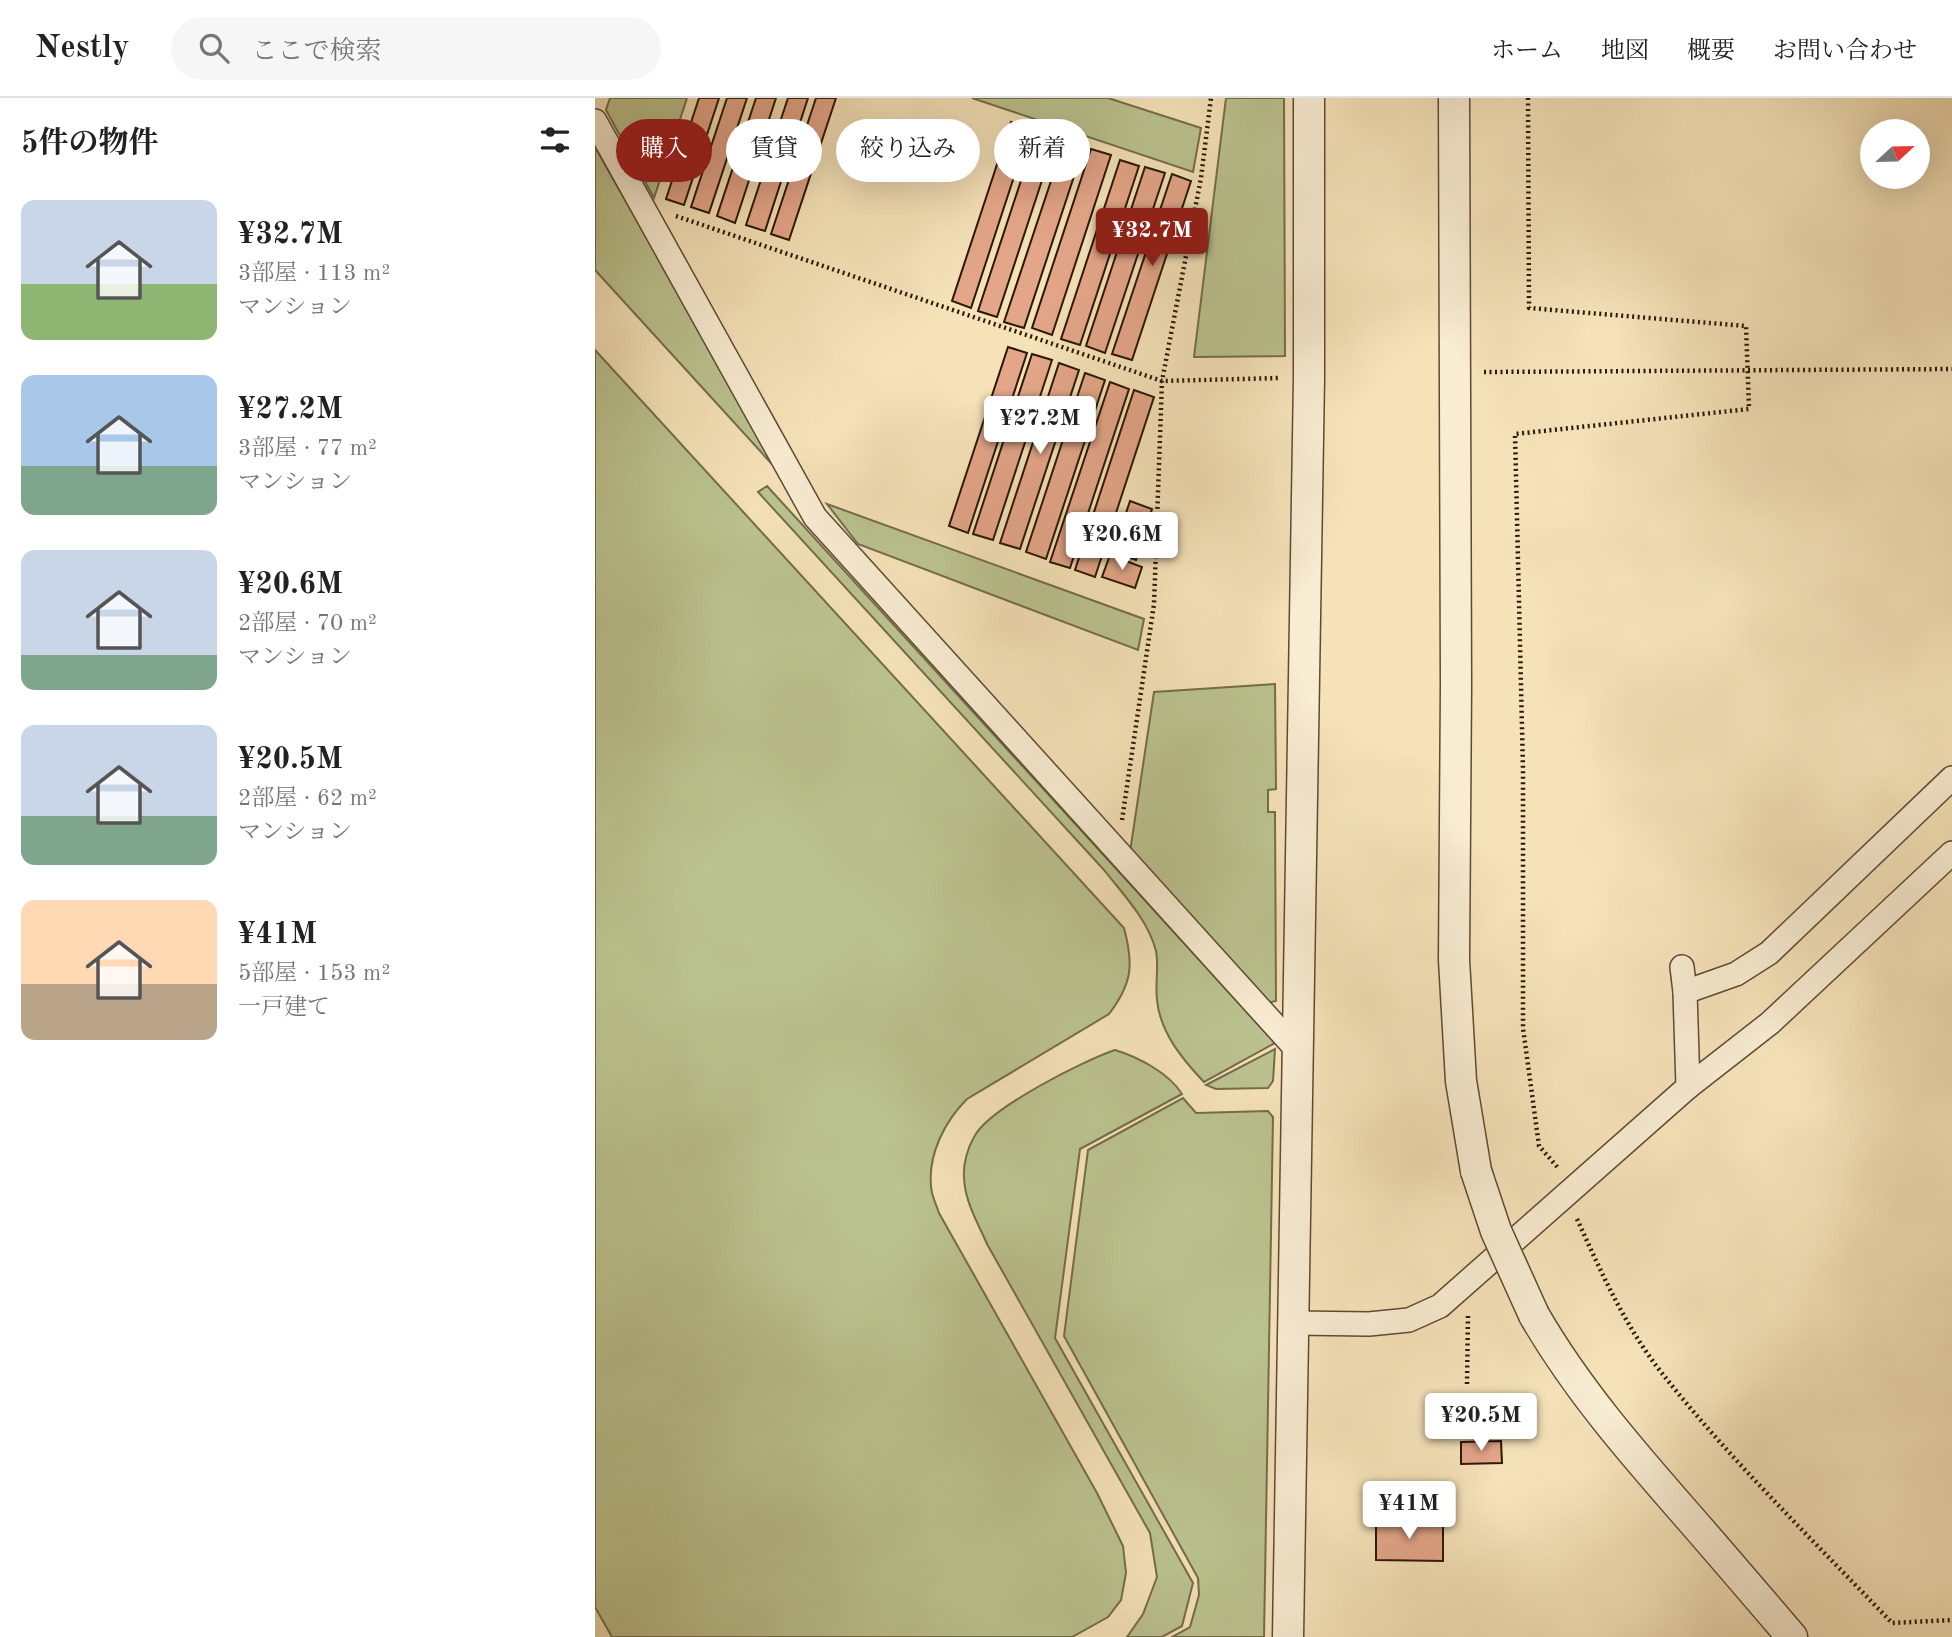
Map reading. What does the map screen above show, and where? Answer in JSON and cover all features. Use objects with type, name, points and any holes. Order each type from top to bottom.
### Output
[{"type":"street","points":[[1288,1637],[1309,378],[1309,98]]},
{"type":"street","points":[[1454,98],[1454,960],[1461,1081],[1476,1171],[1496,1231],[1534,1315],[1574,1379],[1627,1447],[1792,1637]]},
{"type":"street","points":[[595,121],[815,517],[1299,1052]]},
{"type":"street","points":[[1685,992],[1737,974],[1769,953],[1952,778]]},
{"type":"street","points":[[1294,1323],[1369,1324],[1409,1320],[1440,1306],[1688,1087],[1770,1023],[1952,853]]},
{"type":"street","points":[[1682,967],[1688,1087]]},
{"type":"path","points":[[1118,849],[1154,604],[1162,381],[1201,178],[1210,98]]},
{"type":"path","points":[[1528,98],[1529,308],[1746,326],[1749,410],[1515,434],[1523,770],[1523,1028],[1539,1146],[1568,1192],[1613,1299],[1660,1371],[1804,1531],[1892,1623],[1952,1620]]},
{"type":"path","points":[[642,205],[1162,381],[1309,378]]},
{"type":"path","points":[[1455,372],[1952,369]]},
{"type":"path","points":[[1467,1384],[1469,1280]]},
{"type":"green space","points":[[610,98],[687,98],[680,119],[616,119],[616,128],[606,110]]},
{"type":"green space","points":[[972,98],[1108,98],[1201,128],[1193,172],[1090,138],[1090,119],[1035,119]]},
{"type":"green space","points":[[1226,98],[1284,98],[1285,356],[1194,357]]},
{"type":"green space","points":[[595,147],[781,474],[595,270]]},
{"type":"green space","points":[[645,182],[659,182],[654,198]]},
{"type":"green space","points":[[595,350],[1124,928],[1129,953],[1129,974],[1117,1003],[1109,1014],[967,1099],[945,1128],[935,1150],[931,1174],[932,1192],[939,1213],[1097,1493],[1123,1546],[1126,1573],[1121,1600],[1108,1617],[1072,1637],[612,1637],[595,1607]]},
{"type":"green space","points":[[767,486],[1275,1043],[1204,1082],[1167,1034],[1157,1000],[1156,951],[1134,908],[1104,870],[758,492]]},
{"type":"green space","points":[[827,504],[1144,619],[1138,650],[858,544]]},
{"type":"green space","points":[[1275,684],[1276,789],[1268,790],[1268,812],[1275,812],[1276,1001],[1267,1003],[1130,852],[1154,692]]},
{"type":"green space","points":[[1275,1049],[1273,1081],[1268,1088],[1216,1089],[1206,1085]]},
{"type":"green space","points":[[1115,1050],[1152,1067],[1169,1079],[1182,1094],[1080,1149],[1055,1338],[1193,1583],[1182,1626],[1162,1637],[1127,1637],[1143,1614],[1157,1577],[1150,1533],[987,1244],[969,1204],[964,1178],[967,1152],[983,1125],[1038,1087]]},
{"type":"green space","points":[[1183,1098],[1196,1113],[1268,1111],[1273,1117],[1264,1637],[1172,1637],[1190,1627],[1199,1595],[1198,1578],[1064,1336],[1088,1150]]},
{"type":"building","points":[[699,98],[719,98],[712,119],[692,119]]},
{"type":"building","points":[[727,98],[747,98],[740,119],[726,119],[726,162],[709,213],[691,207],[699,182],[712,182],[712,143]]},
{"type":"building","points":[[756,98],[776,98],[769,119],[749,119]]},
{"type":"building","points":[[788,98],[808,98],[801,119],[781,119]]},
{"type":"building","points":[[816,98],[836,98],[822,140],[822,119],[809,119]]},
{"type":"building","points":[[1091,149],[1111,155],[1052,335],[1032,328],[1080,182],[1090,182]]},
{"type":"building","points":[[1120,160],[1139,166],[1080,345],[1061,339]]},
{"type":"building","points":[[1145,167],[1165,173],[1105,353],[1086,346]]},
{"type":"building","points":[[994,174],[994,182],[1012,182],[971,308],[952,301]]},
{"type":"building","points":[[1172,174],[1191,181],[1132,360],[1112,354]]},
{"type":"building","points":[[672,182],[692,182],[684,205],[666,199]]},
{"type":"building","points":[[728,182],[748,182],[735,223],[717,216]]},
{"type":"building","points":[[760,182],[781,182],[765,231],[746,225]]},
{"type":"building","points":[[788,182],[808,182],[789,240],[771,234]]},
{"type":"building","points":[[1021,182],[1041,182],[997,317],[978,311]]},
{"type":"building","points":[[1051,182],[1072,182],[1024,328],[1004,322]]},
{"type":"building","points":[[1008,347],[1027,353],[968,533],[949,526]]},
{"type":"building","points":[[1032,354],[1052,360],[993,540],[973,534]]},
{"type":"building","points":[[1059,363],[1079,370],[1020,549],[1000,543]]},
{"type":"building","points":[[1085,373],[1105,380],[1046,559],[1026,552]]},
{"type":"building","points":[[1110,382],[1129,389],[1070,568],[1050,562]]},
{"type":"building","points":[[1134,390],[1154,397],[1095,577],[1075,570]]},
{"type":"building","points":[[1130,501],[1152,509],[1136,560],[1113,552]]},
{"type":"building","points":[[1110,555],[1142,567],[1135,588],[1102,577]]},
{"type":"building","points":[[1501,1441],[1502,1463],[1461,1464],[1461,1442]]},
{"type":"building","points":[[1376,1522],[1443,1523],[1443,1561],[1376,1560]]}]
